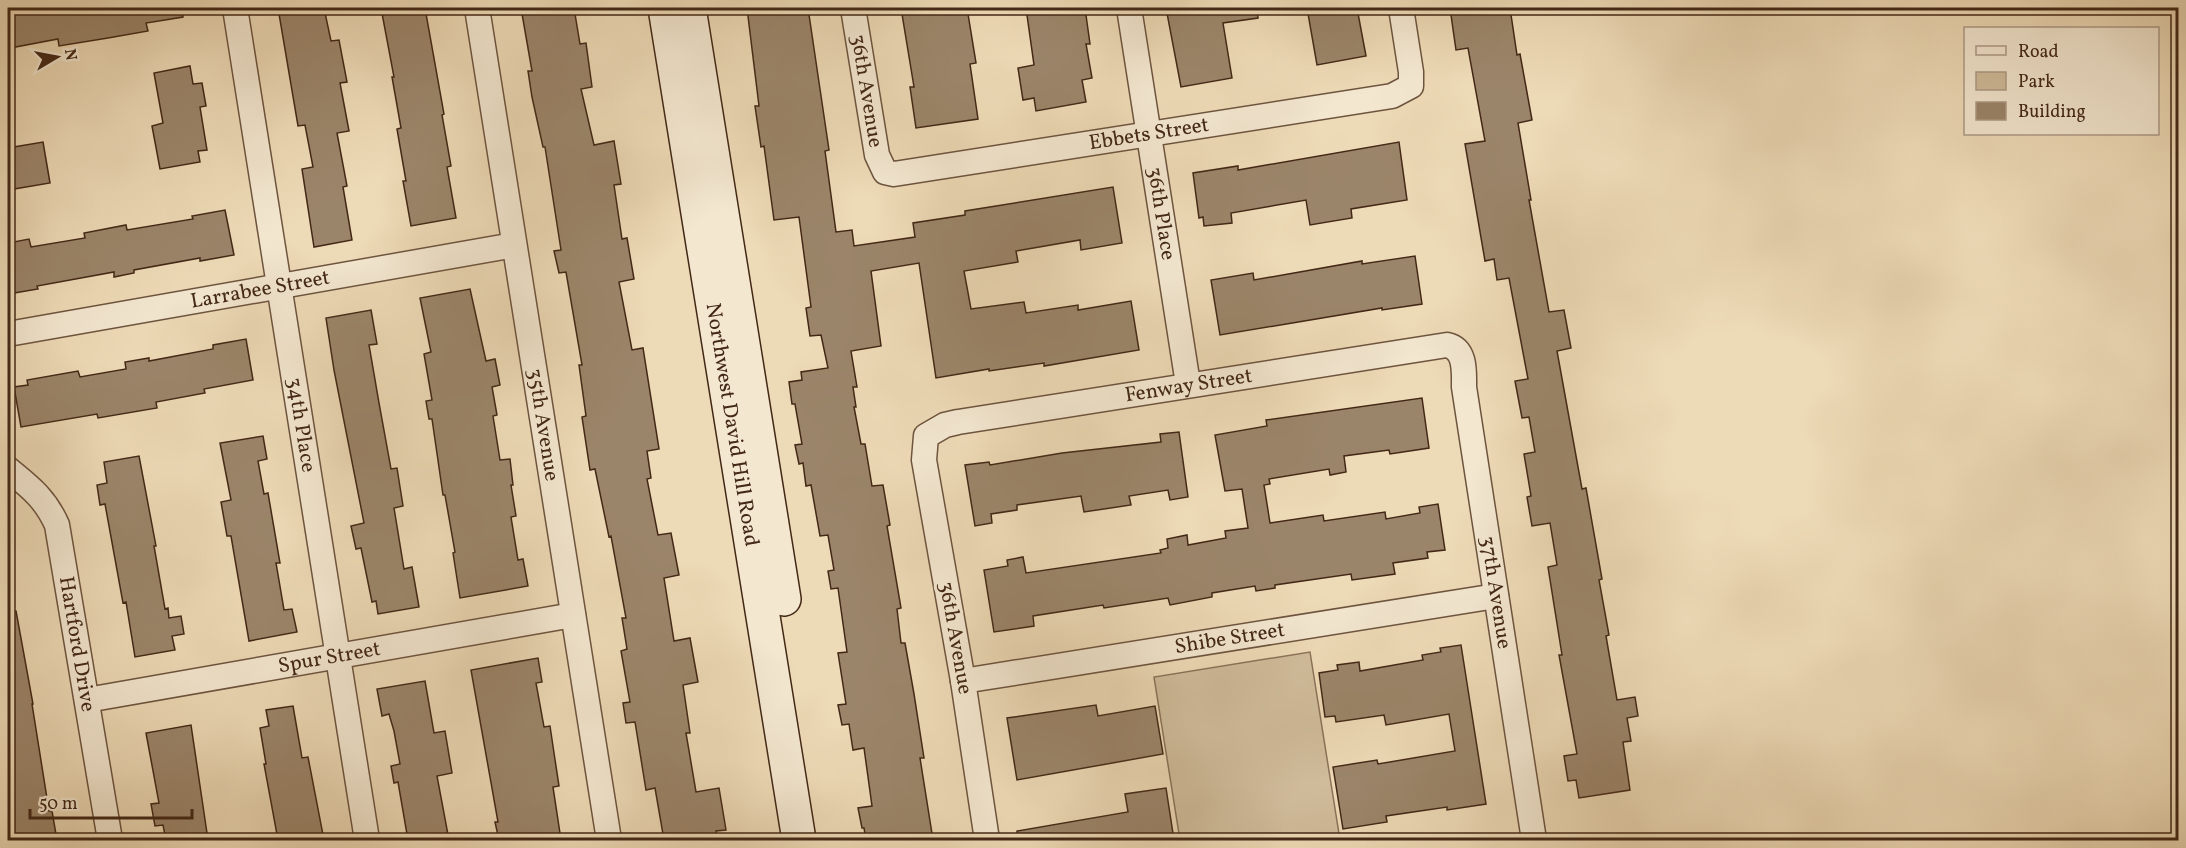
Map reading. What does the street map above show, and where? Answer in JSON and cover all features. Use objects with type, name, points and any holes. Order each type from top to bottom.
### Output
[{"type":"street","name":"34th Place","points":[[235,8],[367,840]]},
{"type":"street","name":"35th Avenue","points":[[477,8],[609,840]]},
{"type":"street","name":"Northwest David Hill Road","points":[[665,8],[799,840]]},
{"type":"street","name":"Northwest David Hill Road","points":[[689,8],[760,442],[821,840]]},
{"type":"street","name":"36th Avenue","points":[[853,8],[873,142],[880,165],[885,172]]},
{"type":"street","name":"36th Place","points":[[1129,8],[1188,384]]},
{"type":"street","name":"Ebbets Street","points":[[885,172],[904,173],[1392,96],[1411,86],[1401,8]]},
{"type":"street","name":"Larrabee Street","points":[[8,334],[514,245]]},
{"type":"street","name":"Fenway Street","points":[[926,436],[939,427],[958,422],[1439,345],[1454,346]]},
{"type":"street","name":"37th Avenue","points":[[1454,346],[1463,362],[1464,387],[1534,840]]},
{"type":"street","name":"36th Avenue","points":[[926,436],[924,460],[963,681],[987,840]]},
{"type":"street","name":"Hartford Drive","points":[[8,469],[38,493],[50,508],[57,525],[110,840]]},
{"type":"street","name":"Shibe Street","points":[[963,681],[1496,596]]},
{"type":"street","name":"Spur Street","points":[[87,700],[338,658],[573,615]]},
{"type":"green space","points":[[1310,652],[1340,840],[1180,840],[1154,677]]},
{"type":"building","points":[[8,8],[182,8],[183,17],[146,23],[148,31],[59,46],[58,39],[10,48]]},
{"type":"building","points":[[278,8],[324,8],[331,41],[339,40],[347,82],[340,83],[349,131],[337,133],[347,186],[343,187],[352,240],[314,247],[302,169],[313,167],[305,125],[298,126]]},
{"type":"building","points":[[381,8],[425,8],[444,114],[442,115],[451,166],[447,167],[456,218],[411,226],[397,129],[401,128],[392,77],[394,77]]},
{"type":"building","points":[[521,8],[574,8],[580,44],[586,43],[592,87],[581,89],[594,145],[614,141],[621,184],[614,185],[622,239],[627,238],[634,279],[619,282],[632,350],[643,348],[659,449],[647,451],[651,478],[647,479],[658,535],[671,533],[679,575],[664,578],[674,641],[690,638],[698,682],[683,685],[690,733],[686,733],[696,792],[719,788],[726,830],[716,831],[717,840],[664,840],[655,788],[646,790],[635,722],[626,723],[623,703],[630,702],[621,651],[627,649],[622,618],[626,618],[611,536],[609,537],[595,469],[590,470],[582,417],[586,416],[579,365],[582,365],[566,272],[559,273],[554,251],[561,250],[545,147],[543,147],[532,97],[528,71],[532,71]]},
{"type":"building","points":[[747,8],[808,8],[829,150],[825,151],[836,232],[852,230],[854,246],[915,237],[913,223],[965,215],[965,211],[1113,187],[1122,243],[1081,250],[1080,240],[1016,251],[1018,262],[964,271],[971,309],[1024,302],[1026,313],[1078,305],[1078,310],[1131,301],[1139,350],[1044,366],[1044,363],[989,371],[989,369],[936,378],[919,263],[871,271],[881,346],[851,351],[857,387],[853,387],[856,407],[854,407],[861,444],[865,444],[872,486],[883,485],[890,525],[887,526],[901,608],[897,609],[901,643],[905,643],[914,694],[924,758],[920,758],[933,840],[866,840],[864,828],[862,828],[858,808],[872,806],[864,748],[853,750],[849,724],[842,725],[838,705],[846,704],[838,653],[847,652],[838,588],[831,589],[828,571],[834,570],[828,535],[820,536],[811,485],[806,486],[803,463],[799,464],[795,445],[802,444],[789,382],[802,380],[801,372],[828,368],[821,335],[810,336],[806,308],[811,307],[799,217],[774,220],[764,146],[761,147],[755,106],[759,106]]},
{"type":"building","points":[[901,8],[967,8],[976,63],[970,64],[978,119],[916,128],[910,87],[914,87]]},
{"type":"building","points":[[1026,8],[1085,8],[1090,44],[1086,44],[1092,78],[1082,80],[1086,102],[1036,111],[1034,98],[1023,100],[1018,68],[1034,65]]},
{"type":"building","points":[[1166,8],[1257,8],[1258,18],[1223,23],[1232,78],[1181,87]]},
{"type":"building","points":[[1307,8],[1357,8],[1366,56],[1317,65]]},
{"type":"building","points":[[1450,8],[1510,8],[1517,55],[1520,54],[1532,120],[1518,123],[1531,200],[1529,200],[1549,312],[1564,310],[1571,348],[1557,351],[1582,489],[1586,488],[1602,579],[1599,580],[1617,700],[1635,697],[1638,716],[1627,718],[1631,741],[1623,742],[1630,790],[1579,798],[1576,780],[1568,781],[1564,756],[1577,754],[1559,655],[1562,655],[1548,567],[1557,565],[1550,523],[1532,526],[1527,497],[1531,496],[1524,454],[1535,452],[1529,417],[1522,418],[1515,381],[1528,379],[1509,278],[1497,280],[1494,259],[1485,261],[1465,144],[1485,141],[1468,48],[1456,50]]},
{"type":"building","points":[[190,66],[193,84],[202,83],[206,106],[200,107],[207,150],[198,151],[200,162],[160,169],[152,126],[163,123],[154,73]]},
{"type":"building","points":[[43,142],[50,183],[8,190],[8,148]]},
{"type":"building","points":[[1399,142],[1407,200],[1351,209],[1352,218],[1310,225],[1306,200],[1231,213],[1232,223],[1204,226],[1203,217],[1199,218],[1193,173],[1238,166],[1238,170]]},
{"type":"building","points":[[225,210],[234,255],[200,261],[200,258],[134,270],[134,273],[114,277],[114,272],[37,286],[38,289],[8,294],[8,243],[29,239],[31,247],[85,238],[84,233],[126,225],[127,230],[193,219],[192,216]]},
{"type":"building","points":[[1415,256],[1422,304],[1382,310],[1382,308],[1220,335],[1211,280],[1253,273],[1254,280],[1362,261],[1362,264]]},
{"type":"building","points":[[470,289],[486,361],[495,359],[500,385],[492,387],[497,415],[493,416],[500,460],[510,459],[516,516],[511,517],[518,560],[523,559],[528,586],[460,598],[453,553],[455,552],[445,495],[443,495],[432,419],[429,419],[426,401],[432,400],[424,354],[431,352],[420,298]]},
{"type":"building","points":[[371,310],[377,344],[369,345],[391,469],[397,468],[403,506],[394,508],[404,569],[412,567],[419,607],[378,614],[376,601],[372,602],[361,548],[356,549],[351,526],[364,523],[326,318]]},
{"type":"building","points":[[246,339],[253,380],[204,389],[205,393],[156,402],[157,408],[98,418],[97,414],[21,427],[14,387],[28,385],[27,380],[78,371],[80,377],[126,369],[125,362],[149,358],[149,361],[213,349],[213,345]]},
{"type":"building","points":[[1422,398],[1429,448],[1390,454],[1389,450],[1344,456],[1346,472],[1330,475],[1329,469],[1269,479],[1270,484],[1264,485],[1270,523],[1323,515],[1324,521],[1385,512],[1386,519],[1420,513],[1419,507],[1438,504],[1445,550],[1427,552],[1428,558],[1393,563],[1395,574],[1352,580],[1351,574],[1275,585],[1275,588],[1256,591],[1255,586],[1212,593],[1212,597],[1170,605],[1168,598],[1104,608],[1103,605],[1033,616],[1034,626],[994,632],[984,570],[1008,566],[1007,560],[1023,557],[1026,573],[1161,553],[1160,550],[1168,548],[1167,539],[1187,535],[1188,545],[1226,538],[1225,531],[1248,528],[1242,489],[1225,491],[1215,435],[1267,426],[1266,420]]},
{"type":"building","points":[[1179,432],[1188,497],[1170,500],[1168,490],[1129,496],[1131,505],[1084,512],[1081,496],[1017,505],[1017,510],[991,514],[992,523],[975,526],[965,465],[989,462],[990,465],[1062,453],[1161,442],[1160,434]]},
{"type":"building","points":[[263,436],[267,459],[258,461],[264,494],[268,493],[280,563],[276,563],[284,610],[292,609],[297,632],[249,641],[231,536],[227,536],[221,502],[231,500],[220,443]]},
{"type":"building","points":[[139,456],[165,609],[168,608],[169,618],[181,616],[184,634],[172,636],[175,650],[135,657],[105,504],[100,505],[97,485],[107,483],[104,462]]},
{"type":"building","points":[[16,611],[49,811],[52,811],[57,840],[9,840],[8,818],[11,818],[8,798],[8,612]]},
{"type":"building","points":[[1461,645],[1486,804],[1386,816],[1387,822],[1343,829],[1333,767],[1377,760],[1378,764],[1455,751],[1449,714],[1386,725],[1384,715],[1336,722],[1335,716],[1325,717],[1319,673],[1338,670],[1337,665],[1359,662],[1360,671],[1423,660],[1422,655],[1441,652],[1440,648]]},
{"type":"building","points":[[538,658],[542,682],[536,683],[544,727],[550,726],[559,786],[553,787],[561,840],[499,840],[495,822],[498,822],[471,670]]},
{"type":"building","points":[[425,681],[434,733],[445,731],[452,773],[437,776],[449,840],[408,840],[398,782],[394,783],[391,766],[400,764],[394,731],[389,714],[382,716],[377,689]]},
{"type":"building","points":[[1096,705],[1098,716],[1155,706],[1163,754],[1017,780],[1007,718]]},
{"type":"building","points":[[293,706],[302,758],[308,757],[324,840],[278,840],[260,728],[269,726],[266,710]]},
{"type":"building","points":[[191,725],[208,840],[166,840],[163,825],[155,826],[151,804],[159,803],[146,733]]},
{"type":"building","points":[[1166,788],[1174,840],[1018,840],[1017,831],[1128,812],[1125,794]]}]
